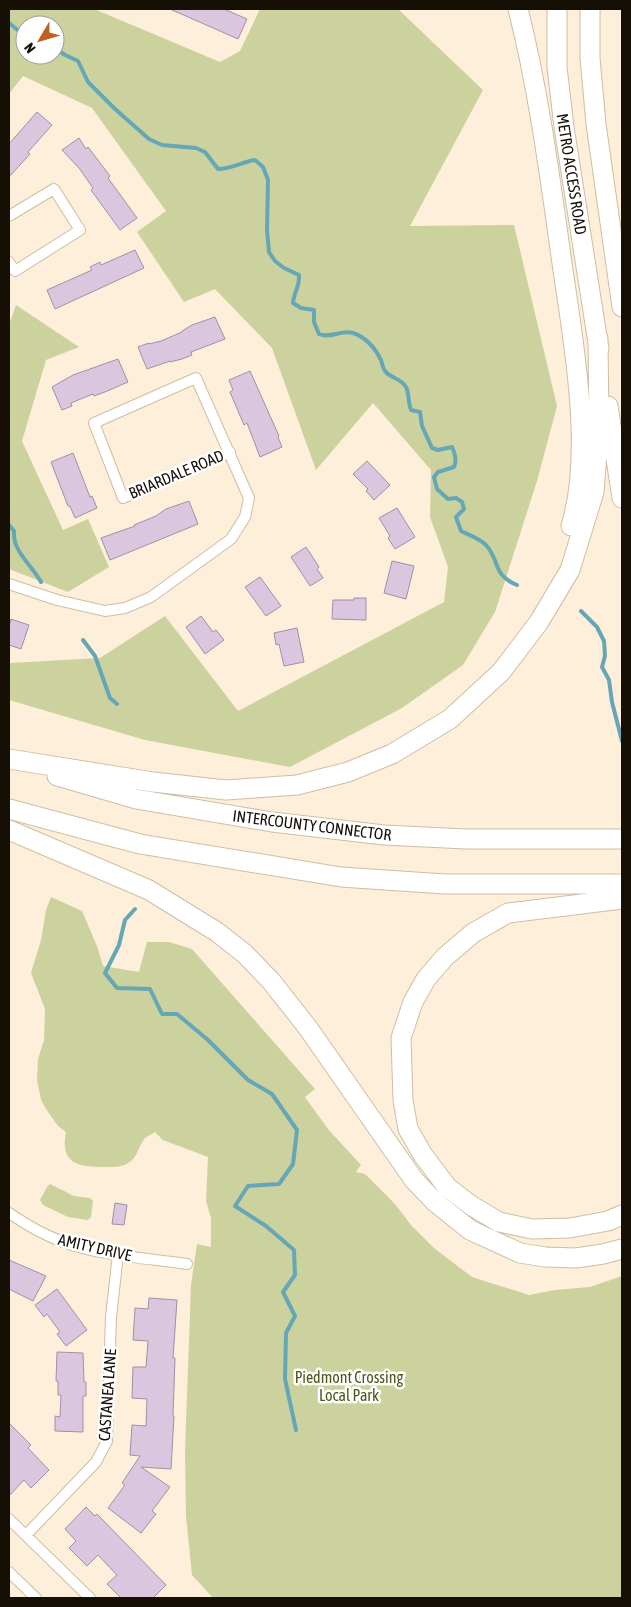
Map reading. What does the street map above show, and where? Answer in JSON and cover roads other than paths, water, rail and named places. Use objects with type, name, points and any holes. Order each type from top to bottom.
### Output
[{"type":"highway","points":[[518,9],[526,42],[549,173],[578,390],[582,445],[577,507],[539,622]]},
{"type":"highway","name":"METRO ACCESS ROAD","points":[[556,9],[557,67],[564,127],[598,338]]},
{"type":"highway","name":"METRO ACCESS ROAD","points":[[590,9],[590,58],[596,124],[622,307]]},
{"type":"highway","points":[[9,758],[153,782],[226,790],[297,785],[348,772],[392,754],[450,719],[501,672],[539,622],[570,570],[594,492],[599,428],[598,338]]},
{"type":"highway","points":[[598,338],[622,498]]},
{"type":"highway","name":"INTERCOUNTY CONNECTOR","points":[[9,762],[136,799],[272,822],[384,835],[466,839],[622,839]]},
{"type":"highway","points":[[9,809],[140,844],[341,877],[445,884],[622,884]]},
{"type":"highway","points":[[9,830],[149,890],[217,932],[244,954],[271,981],[308,1028],[414,1180],[434,1201],[470,1230],[520,1253],[545,1257],[576,1258],[622,1249]]},
{"type":"highway","points":[[622,899],[508,913],[472,933],[445,957],[426,979],[413,1002],[401,1038],[401,1070],[403,1100],[408,1128],[423,1155],[447,1187],[472,1206],[499,1222],[532,1229],[570,1228],[608,1221],[622,1215]]},
{"type":"street","points":[[9,216],[54,189],[80,230],[15,272],[9,262]]},
{"type":"street","name":"BRIARDALE ROAD","points":[[9,584],[57,600],[105,612],[125,608],[151,597],[231,538],[245,516],[249,498],[230,452],[196,378],[94,423],[123,498],[230,452]]},
{"type":"street","name":"AMITY DRIVE","points":[[9,1213],[41,1232],[62,1241],[118,1254],[187,1264]]},
{"type":"street","name":"CASTANEA LANE","points":[[26,1535],[96,1462],[107,1441],[111,1317],[118,1254]]},
{"type":"street","points":[[9,1519],[90,1598]]},
{"type":"street","points":[[9,1572],[36,1598]]},
{"type":"waterway","points":[[9,23],[15,28]]},
{"type":"waterway","points":[[65,55],[78,61],[88,82],[149,139],[162,145],[196,148],[205,152],[218,169],[255,160],[263,167],[268,180],[267,230],[269,252],[275,261],[284,268],[299,275],[293,303],[301,308],[314,310],[314,322],[319,334],[328,335],[349,332],[362,337],[376,351],[385,371],[404,384],[407,389],[411,410],[420,412],[422,426],[432,448],[438,450],[452,447],[455,454],[454,467],[438,472],[434,477],[437,489],[448,499],[456,498],[462,502],[464,509],[456,517],[461,531],[486,545],[500,572],[509,581],[517,585]]},
{"type":"waterway","points":[[9,525],[14,531],[14,538],[19,551],[41,582]]},
{"type":"waterway","points":[[581,611],[597,627],[604,641],[605,656],[602,667],[609,680],[612,702],[622,741]]},
{"type":"waterway","points":[[83,640],[95,656],[110,698],[117,704]]},
{"type":"waterway","points":[[135,909],[125,920],[119,945],[105,973],[117,988],[150,989],[162,1014],[177,1014],[208,1040],[248,1080],[272,1094],[297,1130],[293,1164],[279,1184],[248,1186],[235,1206],[266,1226],[294,1250],[295,1275],[283,1292],[295,1316],[286,1333],[285,1379],[296,1430]]},
{"type":"park label","name":"Piedmont Crossing Local Park","points":[[349,1386]]}]
